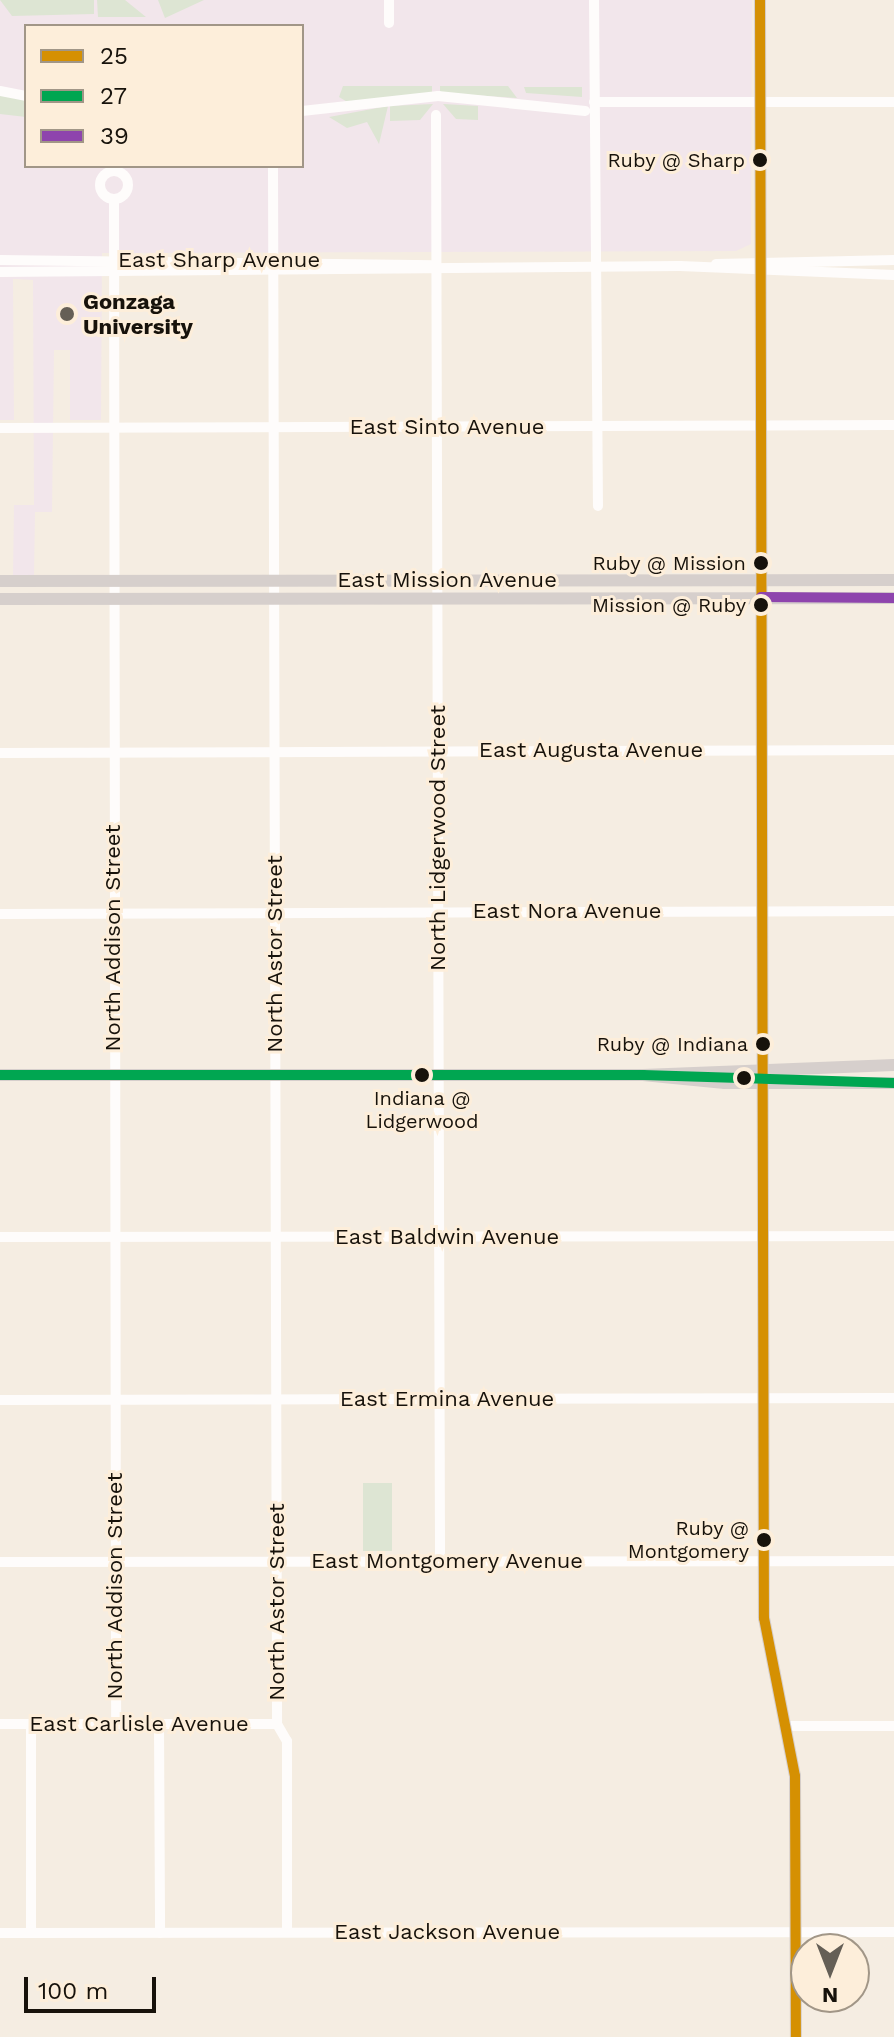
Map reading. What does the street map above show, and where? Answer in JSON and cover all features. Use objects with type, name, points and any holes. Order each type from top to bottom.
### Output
[{"type":"main road","points":[[760,0],[763,1561],[766,1648],[787,1726],[795,1776],[796,2037]]},
{"type":"main road","name":"East Mission Avenue","points":[[0,581],[894,580]]},
{"type":"main road","name":"East Mission Avenue","points":[[0,599],[894,598]]},
{"type":"main road","points":[[643,1075],[762,1065],[894,1065]]},
{"type":"main road","points":[[0,1075],[643,1075],[762,1084],[894,1083]]},
{"type":"street","points":[[389,0],[389,23]]},
{"type":"street","points":[[594,0],[598,506]]},
{"type":"street","points":[[0,91],[24,96]]},
{"type":"street","points":[[304,111],[448,96],[585,111]]},
{"type":"street","points":[[594,102],[894,102]]},
{"type":"street","name":"North Lidgerwood Street","points":[[436,115],[440,1561]]},
{"type":"street","name":"North Astor Street","points":[[273,168],[277,1724],[287,1741],[287,1932]]},
{"type":"street","name":"North Addison Street","points":[[114,199],[112,599],[116,1724]]},
{"type":"street","name":"East Sharp Avenue","points":[[704,267],[760,258],[894,260]]},
{"type":"street","name":"East Sharp Avenue","points":[[0,260],[114,266],[704,267],[760,273],[894,275]]},
{"type":"street","name":"East Sharp Avenue","points":[[0,272],[114,266]]},
{"type":"street","name":"East Sinto Avenue","points":[[0,428],[894,425]]},
{"type":"street","name":"East Augusta Avenue","points":[[0,753],[894,750]]},
{"type":"street","name":"East Nora Avenue","points":[[0,914],[894,911]]},
{"type":"street","name":"East Baldwin Avenue","points":[[0,1237],[894,1236]]},
{"type":"street","name":"East Ermina Avenue","points":[[0,1400],[894,1398]]},
{"type":"street","name":"East Montgomery Avenue","points":[[0,1562],[894,1561]]},
{"type":"street","name":"East Carlisle Avenue","points":[[0,1724],[277,1724]]},
{"type":"street","points":[[31,1724],[31,1933]]},
{"type":"street","points":[[159,1725],[160,1933]]},
{"type":"street","points":[[787,1726],[894,1726]]},
{"type":"street","name":"East Jackson Avenue","points":[[0,1933],[894,1932]]},
{"type":"shaded area","name":"Gonzaga University","points":[[0,0],[752,0],[751,244],[736,251],[102,253],[101,420],[70,420],[70,350],[54,350],[52,512],[35,512],[34,576],[13,576],[14,505],[34,505],[33,280],[13,279],[14,420],[0,420]]},
{"type":"green space","points":[[0,0],[94,0],[94,14],[12,16]]},
{"type":"green space","points":[[97,0],[125,0],[146,17],[98,17]]},
{"type":"green space","points":[[158,0],[204,0],[165,18]]},
{"type":"green space","points":[[343,86],[432,86],[432,93],[349,103],[339,97]]},
{"type":"green space","points":[[440,86],[508,86],[517,98],[440,93]]},
{"type":"green space","points":[[524,87],[582,87],[582,97],[526,93]]},
{"type":"green space","points":[[0,94],[24,100],[24,117],[0,114]]},
{"type":"green space","points":[[433,104],[420,120],[390,121],[390,106]]},
{"type":"green space","points":[[443,104],[478,106],[478,120],[456,119]]},
{"type":"green space","points":[[388,106],[379,144],[367,122],[347,128],[329,117]]},
{"type":"green space","points":[[363,1483],[392,1483],[392,1551],[363,1551]]},
{"type":"transit line","name":"25","points":[[760,0],[764,1618],[795,1776],[796,2037]]},
{"type":"transit line","name":"39","points":[[761,597],[894,598]]},
{"type":"transit line","name":"27","points":[[0,1075],[643,1075],[894,1083]]},
{"type":"place","name":"Ruby @ Sharp","points":[[760,160]]},
{"type":"place","name":"Gonzaga University","points":[[67,314]]},
{"type":"place","name":"Ruby @ Mission","points":[[761,563]]},
{"type":"place","name":"Mission @ Ruby","points":[[761,605]]},
{"type":"place","name":"Ruby @ Indiana","points":[[763,1044]]},
{"type":"place","name":"Indiana @ Lidgerwood","points":[[422,1075]]},
{"type":"place","name":"Ruby @ Montgomery","points":[[764,1540]]}]
